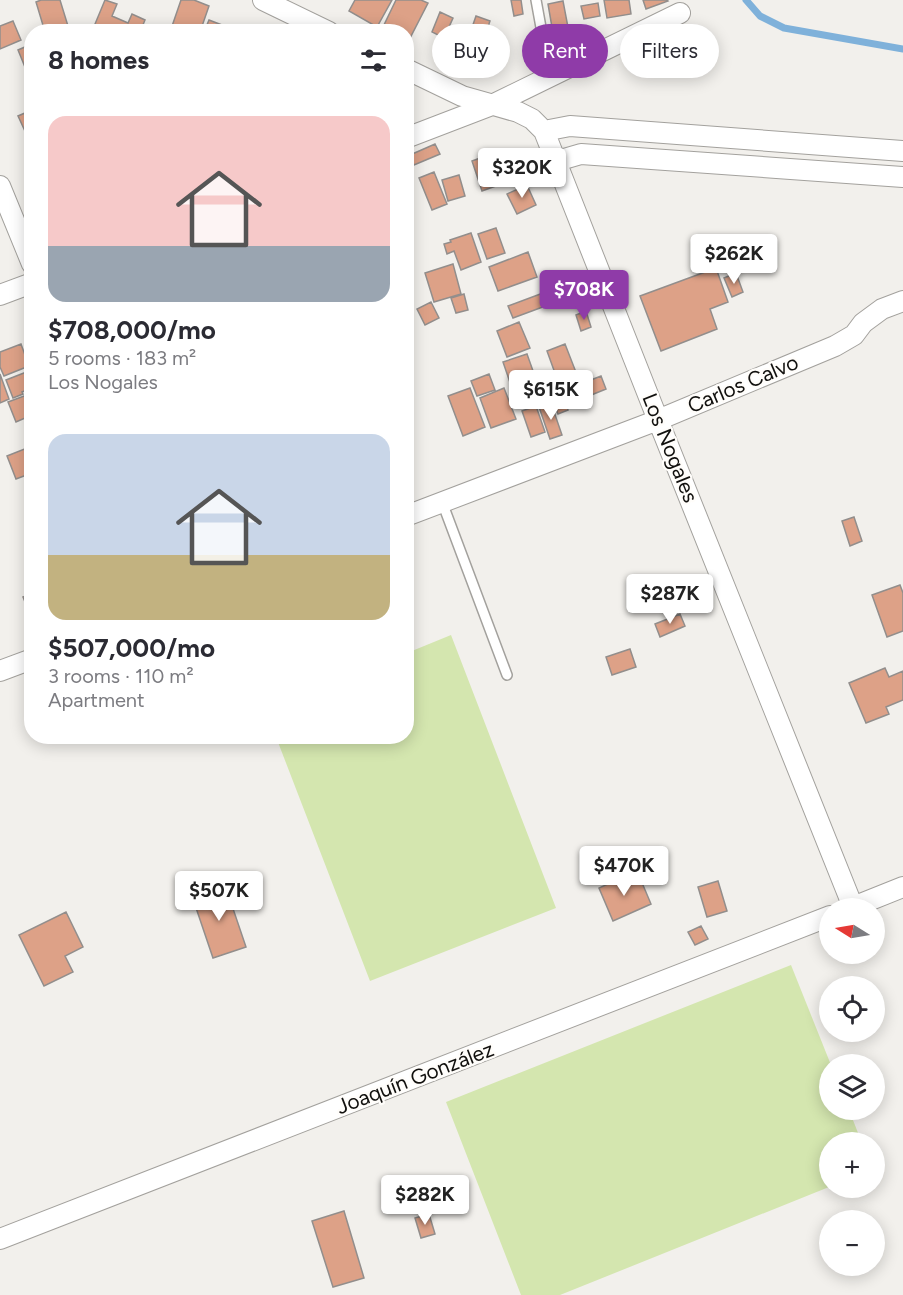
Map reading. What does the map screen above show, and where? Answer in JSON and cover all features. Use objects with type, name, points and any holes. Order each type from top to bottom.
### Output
[{"type":"street","points":[[263,0],[312,24]]},
{"type":"street","points":[[608,48],[680,13]]},
{"type":"street","name":"Los Nogales","points":[[414,73],[462,96],[518,112],[532,119],[544,131],[846,898]]},
{"type":"street","points":[[414,135],[492,105],[548,78]]},
{"type":"street","points":[[544,131],[570,126],[903,151]]},
{"type":"street","points":[[557,161],[581,154],[903,177]]},
{"type":"street","points":[[0,186],[24,244]]},
{"type":"street","points":[[0,295],[24,285]]},
{"type":"street","name":"Carlos Calvo","points":[[414,513],[658,420],[835,346],[854,335],[863,323],[882,309],[903,301]]},
{"type":"street","points":[[0,671],[24,662]]},
{"type":"street","points":[[875,898],[903,887]]},
{"type":"street","name":"Joaquín González","points":[[0,1239],[819,920]]},
{"type":"lane","points":[[536,0],[540,24]]},
{"type":"lane","points":[[442,502],[507,675]]},
{"type":"green space","points":[[451,635],[556,908],[370,981],[279,744],[414,744],[414,650]]},
{"type":"green space","points":[[791,965],[819,1035],[819,1042],[822,1042],[827,1054],[819,1054],[819,1120],[853,1120],[858,1132],[819,1132],[819,1191],[560,1295],[521,1295],[446,1102]]},
{"type":"building","points":[[60,0],[67,24],[43,24],[36,2]]},
{"type":"building","points":[[105,0],[117,4],[112,16],[128,23],[132,14],[145,20],[143,24],[95,24]]},
{"type":"building","points":[[181,0],[194,0],[209,6],[203,24],[173,24]]},
{"type":"building","points":[[355,0],[392,0],[379,24],[372,24],[349,11]]},
{"type":"building","points":[[396,0],[421,0],[428,3],[414,30],[414,24],[384,24]]},
{"type":"building","points":[[511,0],[521,0],[523,14],[514,16]]},
{"type":"building","points":[[604,0],[629,0],[631,14],[607,18]]},
{"type":"building","points":[[643,0],[667,0],[668,1],[646,9]]},
{"type":"building","points":[[563,1],[567,24],[551,24],[548,4]]},
{"type":"building","points":[[598,3],[600,16],[584,19],[581,6]]},
{"type":"building","points":[[440,12],[453,18],[450,24],[435,24]]},
{"type":"building","points":[[476,16],[490,21],[489,24],[473,24]]},
{"type":"building","points":[[209,20],[219,24],[207,24]]},
{"type":"building","points":[[13,21],[21,40],[0,49],[0,26]]},
{"type":"building","points":[[24,47],[24,65],[18,50]]},
{"type":"building","points":[[24,113],[24,129],[18,116]]},
{"type":"building","points":[[435,144],[440,154],[414,165],[414,153]]},
{"type":"building","points":[[494,153],[504,183],[482,191],[472,161]]},
{"type":"building","points":[[512,153],[521,176],[508,181],[499,158]]},
{"type":"building","points":[[434,172],[447,204],[432,210],[419,178]]},
{"type":"building","points":[[459,175],[465,196],[448,201],[442,180]]},
{"type":"building","points":[[527,185],[536,205],[517,214],[507,194]]},
{"type":"building","points":[[496,228],[505,253],[487,259],[478,234]]},
{"type":"building","points":[[471,233],[481,262],[461,270],[454,251],[447,254],[444,244]]},
{"type":"building","points":[[528,252],[537,277],[498,291],[489,267]]},
{"type":"building","points":[[453,264],[461,294],[434,302],[425,273]]},
{"type":"building","points":[[716,268],[728,302],[710,309],[717,329],[661,351],[640,296]]},
{"type":"building","points":[[736,273],[743,292],[732,297],[724,278]]},
{"type":"building","points":[[543,293],[548,305],[513,318],[508,306]]},
{"type":"building","points":[[464,294],[468,310],[456,313],[451,298]]},
{"type":"building","points":[[431,302],[439,318],[425,325],[417,309]]},
{"type":"building","points":[[586,311],[591,327],[581,331],[576,315]]},
{"type":"building","points":[[519,322],[530,348],[507,357],[497,331]]},
{"type":"building","points":[[21,344],[24,352],[24,368],[4,376],[0,367],[0,352]]},
{"type":"building","points":[[565,344],[579,380],[560,387],[547,351]]},
{"type":"building","points":[[527,354],[538,385],[514,394],[503,362]]},
{"type":"building","points":[[24,373],[23,394],[13,398],[6,380]]},
{"type":"building","points":[[0,374],[9,399],[0,403]]},
{"type":"building","points":[[489,374],[495,390],[477,396],[471,381]]},
{"type":"building","points":[[601,376],[606,389],[579,400],[573,387]]},
{"type":"building","points":[[470,388],[485,427],[463,436],[448,396]]},
{"type":"building","points":[[504,388],[516,419],[491,428],[480,398]]},
{"type":"building","points":[[24,396],[24,418],[16,422],[8,402]]},
{"type":"building","points":[[564,397],[568,410],[558,414],[553,401]]},
{"type":"building","points":[[551,403],[562,435],[550,439],[539,407]]},
{"type":"building","points":[[536,406],[545,432],[531,437],[522,411]]},
{"type":"building","points":[[24,449],[24,476],[16,479],[7,456]]},
{"type":"building","points":[[854,517],[862,541],[850,546],[842,521]]},
{"type":"building","points":[[900,585],[903,593],[903,631],[887,637],[872,595]]},
{"type":"building","points":[[680,614],[685,626],[660,637],[655,624]]},
{"type":"building","points":[[630,649],[636,667],[612,675],[606,657]]},
{"type":"building","points":[[885,668],[889,677],[903,671],[903,700],[886,707],[889,714],[866,723],[849,683]]},
{"type":"building","points":[[627,875],[631,882],[640,878],[651,904],[613,921],[599,888]]},
{"type":"building","points":[[718,881],[727,911],[707,917],[698,887]]},
{"type":"building","points":[[225,885],[246,947],[213,958],[192,896]]},
{"type":"building","points":[[66,912],[83,947],[65,956],[73,972],[44,986],[19,935]]},
{"type":"building","points":[[701,926],[708,939],[695,945],[688,932]]},
{"type":"building","points":[[344,1211],[364,1278],[333,1287],[312,1221]]},
{"type":"building","points":[[429,1214],[435,1234],[421,1238],[415,1218]]},
{"type":"waterway","points":[[746,0],[760,16],[784,28],[903,49]]}]
